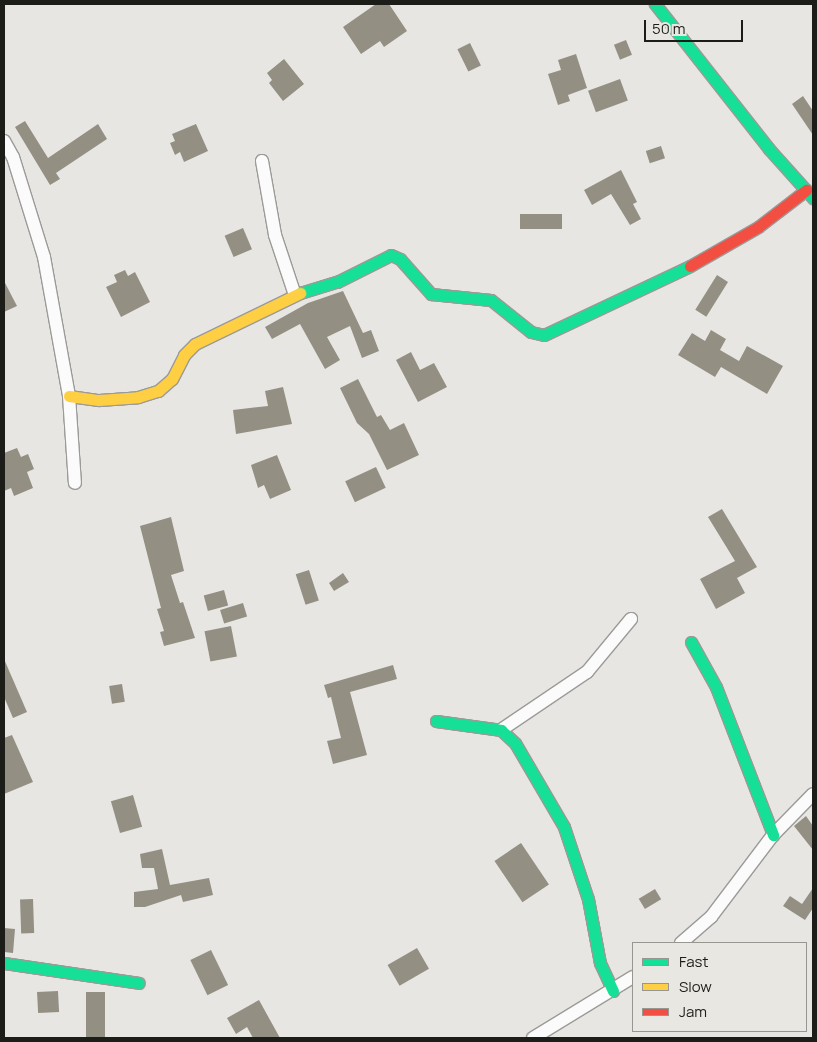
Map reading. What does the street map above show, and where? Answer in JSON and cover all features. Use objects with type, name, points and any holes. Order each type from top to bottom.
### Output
[{"type":"street","points":[[69,396],[99,400],[138,397],[158,391],[172,379],[184,355],[195,344],[295,295],[337,282],[391,255],[400,259],[431,294],[491,300],[531,332],[544,335],[704,259],[810,194],[769,149],[654,4]]},
{"type":"street","points":[[4,141],[13,157],[44,257],[69,396],[75,483]]},
{"type":"street","points":[[262,160],[275,235],[295,295]]},
{"type":"street","points":[[501,730],[587,672],[631,619]]},
{"type":"street","points":[[691,642],[716,687],[756,797],[773,835]]},
{"type":"street","points":[[436,721],[501,730],[514,743],[564,827],[588,899],[600,963],[613,991]]},
{"type":"street","points":[[681,942],[711,917],[773,835],[813,794]]},
{"type":"street","points":[[4,963],[139,983]]},
{"type":"street","points":[[533,1038],[632,978]]},
{"type":"building","points":[[376,4],[389,4],[407,31],[384,47],[380,41],[361,54],[343,27]]},
{"type":"building","points":[[626,40],[632,55],[620,60],[614,45]]},
{"type":"building","points":[[470,43],[481,65],[468,72],[457,49]]},
{"type":"building","points":[[576,54],[587,88],[568,95],[570,101],[558,105],[548,74],[561,70],[558,60]]},
{"type":"building","points":[[284,59],[304,84],[283,101],[269,83],[272,80],[267,73]]},
{"type":"building","points":[[620,79],[628,101],[596,112],[588,91]]},
{"type":"building","points":[[803,96],[813,111],[813,135],[792,104]]},
{"type":"building","points":[[25,121],[48,158],[98,124],[107,139],[56,173],[60,179],[50,185],[15,127]]},
{"type":"building","points":[[196,124],[208,151],[184,162],[180,152],[175,155],[170,143],[175,141],[172,134]]},
{"type":"building","points":[[661,146],[665,158],[650,163],[646,151]]},
{"type":"building","points":[[621,170],[637,202],[633,204],[641,219],[630,225],[611,194],[592,205],[584,190]]},
{"type":"building","points":[[520,214],[562,214],[562,229],[520,229]]},
{"type":"building","points":[[243,228],[252,249],[234,257],[225,236]]},
{"type":"building","points":[[125,270],[128,276],[135,272],[150,302],[121,317],[106,287],[117,282],[114,275]]},
{"type":"building","points":[[717,275],[728,282],[706,317],[695,310]]},
{"type":"building","points":[[4,281],[17,306],[4,312]]},
{"type":"building","points":[[343,291],[363,333],[371,330],[379,351],[362,358],[350,326],[327,337],[340,360],[325,369],[300,324],[272,339],[265,327],[308,303]]},
{"type":"building","points":[[711,330],[726,339],[720,350],[739,361],[747,346],[783,366],[767,394],[721,367],[715,377],[678,355],[692,333],[705,341]]},
{"type":"building","points":[[411,352],[420,370],[434,363],[447,387],[418,402],[396,360]]},
{"type":"building","points":[[358,379],[377,417],[381,415],[390,430],[404,423],[419,455],[387,470],[369,434],[357,423],[340,388]]},
{"type":"building","points":[[283,387],[292,424],[236,434],[233,410],[268,406],[265,391]]},
{"type":"building","points":[[17,448],[21,457],[28,454],[34,469],[27,472],[33,488],[14,496],[11,488],[4,491],[4,453]]},
{"type":"building","points":[[277,455],[291,490],[270,499],[264,485],[258,488],[251,465]]},
{"type":"building","points":[[376,467],[386,488],[355,502],[345,481]]},
{"type":"building","points":[[722,509],[757,567],[737,578],[745,593],[716,609],[700,579],[735,561],[708,517]]},
{"type":"building","points":[[171,517],[184,571],[171,575],[180,603],[183,602],[195,638],[164,646],[160,632],[164,631],[157,609],[161,608],[140,526]]},
{"type":"building","points":[[309,570],[319,600],[306,605],[296,574]]},
{"type":"building","points":[[343,573],[349,582],[334,591],[329,583]]},
{"type":"building","points":[[224,590],[228,605],[208,611],[204,595]]},
{"type":"building","points":[[243,603],[247,616],[224,623],[220,610]]},
{"type":"building","points":[[231,626],[237,656],[210,662],[204,631]]},
{"type":"building","points":[[4,659],[27,712],[13,718],[4,697]]},
{"type":"building","points":[[393,665],[397,679],[350,692],[367,755],[333,764],[327,741],[341,738],[331,697],[328,698],[324,685]]},
{"type":"building","points":[[122,684],[125,702],[112,704],[109,686]]},
{"type":"building","points":[[12,735],[33,782],[4,794],[4,738]]},
{"type":"building","points":[[133,795],[142,827],[120,833],[111,801]]},
{"type":"building","points":[[806,816],[813,826],[813,850],[794,826]]},
{"type":"building","points":[[521,843],[549,884],[522,902],[494,861]]},
{"type":"building","points":[[162,849],[170,885],[209,878],[213,895],[183,902],[181,895],[145,907],[134,907],[134,892],[158,889],[154,868],[142,868],[140,854]]},
{"type":"building","points":[[813,888],[813,908],[805,920],[783,906],[790,896],[802,904]]},
{"type":"building","points":[[655,889],[661,899],[645,909],[639,899]]},
{"type":"building","points":[[20,899],[33,899],[34,933],[21,933]]},
{"type":"building","points":[[4,928],[15,929],[13,953],[4,952]]},
{"type":"building","points":[[417,948],[429,969],[400,986],[388,965]]},
{"type":"building","points":[[211,950],[228,985],[207,995],[190,960]]},
{"type":"building","points":[[58,991],[59,1012],[38,1013],[37,992]]},
{"type":"building","points":[[86,992],[105,992],[105,1038],[86,1038]]},
{"type":"building","points":[[259,1000],[280,1038],[253,1038],[247,1027],[236,1034],[227,1018]]},
{"type":"traffic: fast","points":[[655,4],[769,149],[813,198]]},
{"type":"traffic: fast","points":[[300,293],[337,282],[391,255],[400,259],[431,294],[491,300],[531,332],[544,335],[690,266]]},
{"type":"traffic: fast","points":[[691,642],[716,687],[773,835]]},
{"type":"traffic: fast","points":[[436,721],[501,730],[515,743],[564,827],[588,899],[600,963],[613,991]]},
{"type":"traffic: fast","points":[[4,963],[139,983]]},
{"type":"traffic: slow","points":[[69,396],[99,400],[138,397],[158,391],[172,379],[184,355],[195,344],[300,293]]},
{"type":"traffic: jam","points":[[690,266],[758,227],[806,190]]}]
